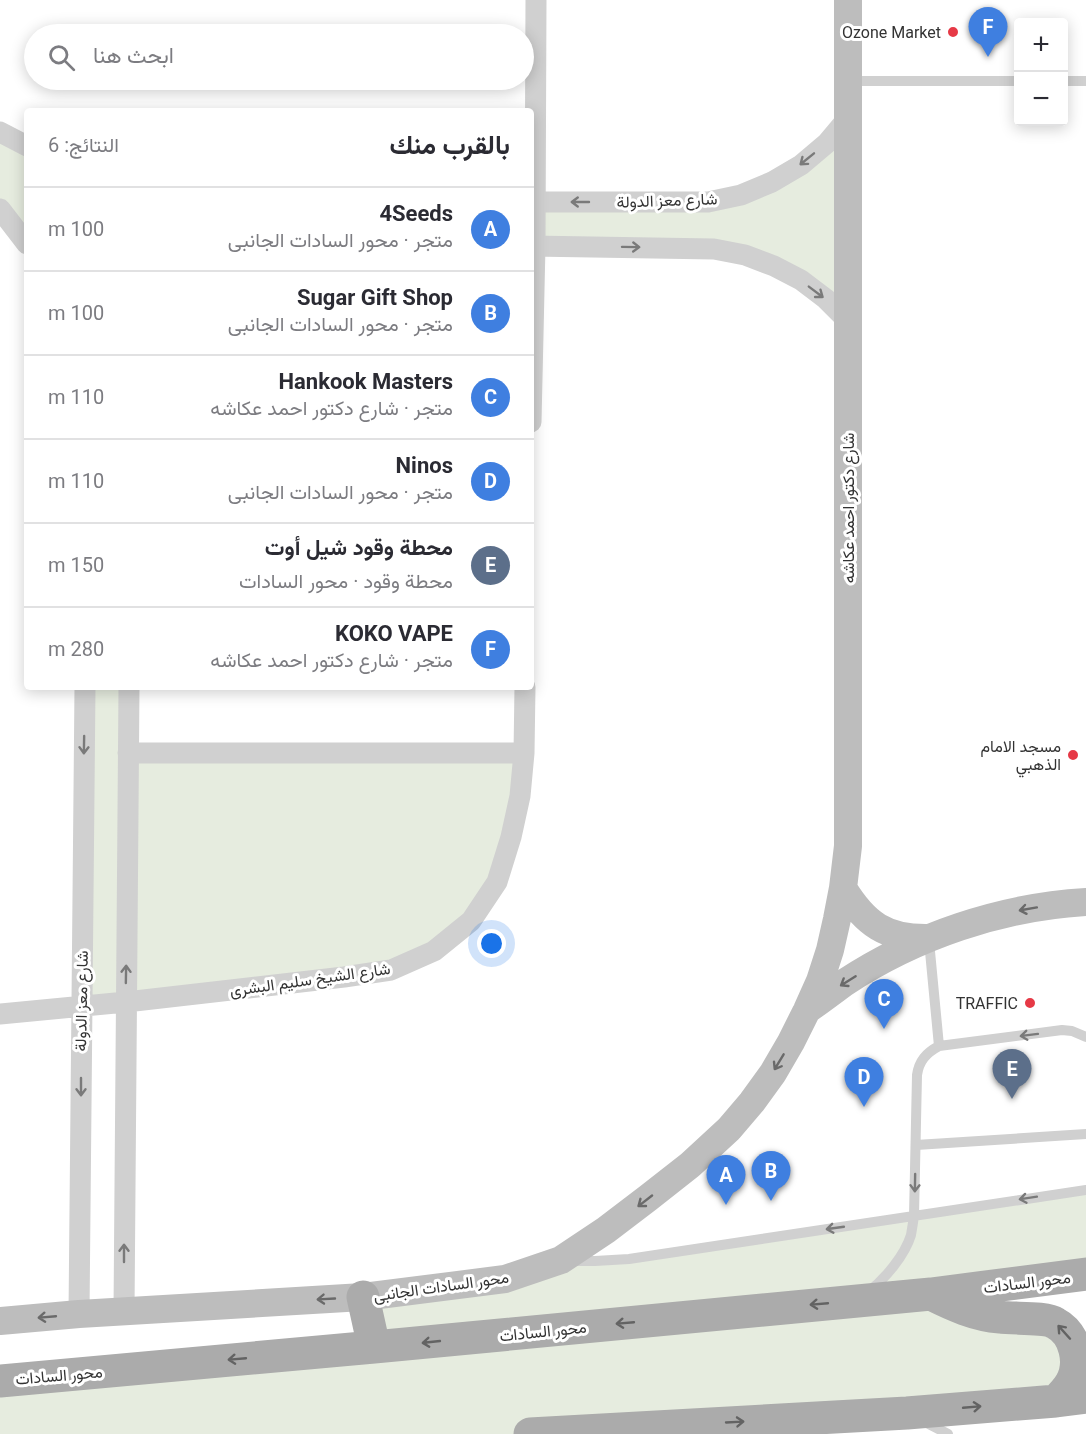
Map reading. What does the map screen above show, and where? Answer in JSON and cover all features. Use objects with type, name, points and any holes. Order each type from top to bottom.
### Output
[{"type":"main road","name":"محور السادات","points":[[0,1381],[931,1294],[1086,1274]]},
{"type":"main road","points":[[931,1294],[952,1305],[976,1313],[1054,1321],[1070,1338],[1075,1348],[1076,1372],[1065,1392],[1071,1399]]},
{"type":"main road","points":[[363,1297],[374,1347]]},
{"type":"main road","points":[[530,1434],[800,1423],[1071,1399]]},
{"type":"street","points":[[534,135],[536,0]]},
{"type":"street","name":"شارع دكتور احمد عكاشه","points":[[807,1011],[830,950],[843,888],[848,846],[848,0]]},
{"type":"street","name":"شارع معز الدولة","points":[[534,202],[708,202],[741,195],[772,182],[801,165],[827,143],[848,118]]},
{"type":"street","points":[[0,132],[24,144]]},
{"type":"street","points":[[0,209],[24,240]]},
{"type":"street","points":[[534,246],[714,249],[745,255],[801,280],[826,299],[848,321]]},
{"type":"street","name":"شارع معز الدولة","points":[[79,1314],[85,690]]},
{"type":"street","points":[[124,1312],[129,690]]},
{"type":"street","name":"شارع الشيخ سليم البشرى","points":[[0,1014],[344,977],[391,970],[434,951],[471,921],[497,882],[512,837],[520,796],[524,753],[525,690]]},
{"type":"street","points":[[128,753],[524,753]]},
{"type":"street","points":[[843,888],[861,914],[885,931],[899,937],[929,938]]},
{"type":"street","points":[[807,1011],[845,983],[929,938],[974,922],[1020,910],[1086,902]]},
{"type":"street","name":"محور السادات الجانبى","points":[[0,1321],[363,1297],[505,1279],[561,1260],[648,1198],[729,1129],[773,1073],[807,1011]]},
{"type":"lane","points":[[848,81],[1014,81]]},
{"type":"lane","points":[[1068,81],[1086,81]]},
{"type":"lane","points":[[929,938],[939,1046]]},
{"type":"lane","points":[[858,1300],[881,1280],[900,1256],[910,1237],[914,1216],[917,1076],[918,1067],[926,1054],[939,1046],[1062,1030],[1072,1031],[1086,1037]]},
{"type":"lane","points":[[916,1145],[1086,1134]]},
{"type":"lane","points":[[561,1260],[629,1259],[1086,1190]]},
{"type":"lane","points":[[907,1413],[948,1434]]},
{"type":"shaded area","points":[[848,118],[848,321],[745,255],[535,246],[534,202],[708,202],[772,182]]},
{"type":"shaded area","points":[[0,132],[24,144],[24,240],[0,209]]},
{"type":"shaded area","points":[[85,690],[129,690],[128,753],[524,753],[520,796],[471,921],[391,970],[81,1006]]},
{"type":"shaded area","points":[[1086,1190],[1086,1274],[926,1293],[1054,1321],[1072,1383],[571,1434],[0,1434],[0,1381],[374,1347],[363,1297]]},
{"type":"place","name":"Ozone Market","points":[[953,32]]},
{"type":"place","name":"KOKO VAPE","points":[[988,57]]},
{"type":"place","name":"مسجد الامام الذهبي","points":[[1073,755]]},
{"type":"place","name":"TRAFFIC","points":[[1030,1003]]},
{"type":"place","name":"Hankook Masters","points":[[884,1029]]},
{"type":"place","name":"محطة وقود شيل أوت","points":[[1012,1099]]},
{"type":"place","name":"Ninos","points":[[864,1107]]},
{"type":"place","name":"Sugar Gift Shop","points":[[771,1201]]},
{"type":"place","name":"4Seeds","points":[[726,1205]]}]
